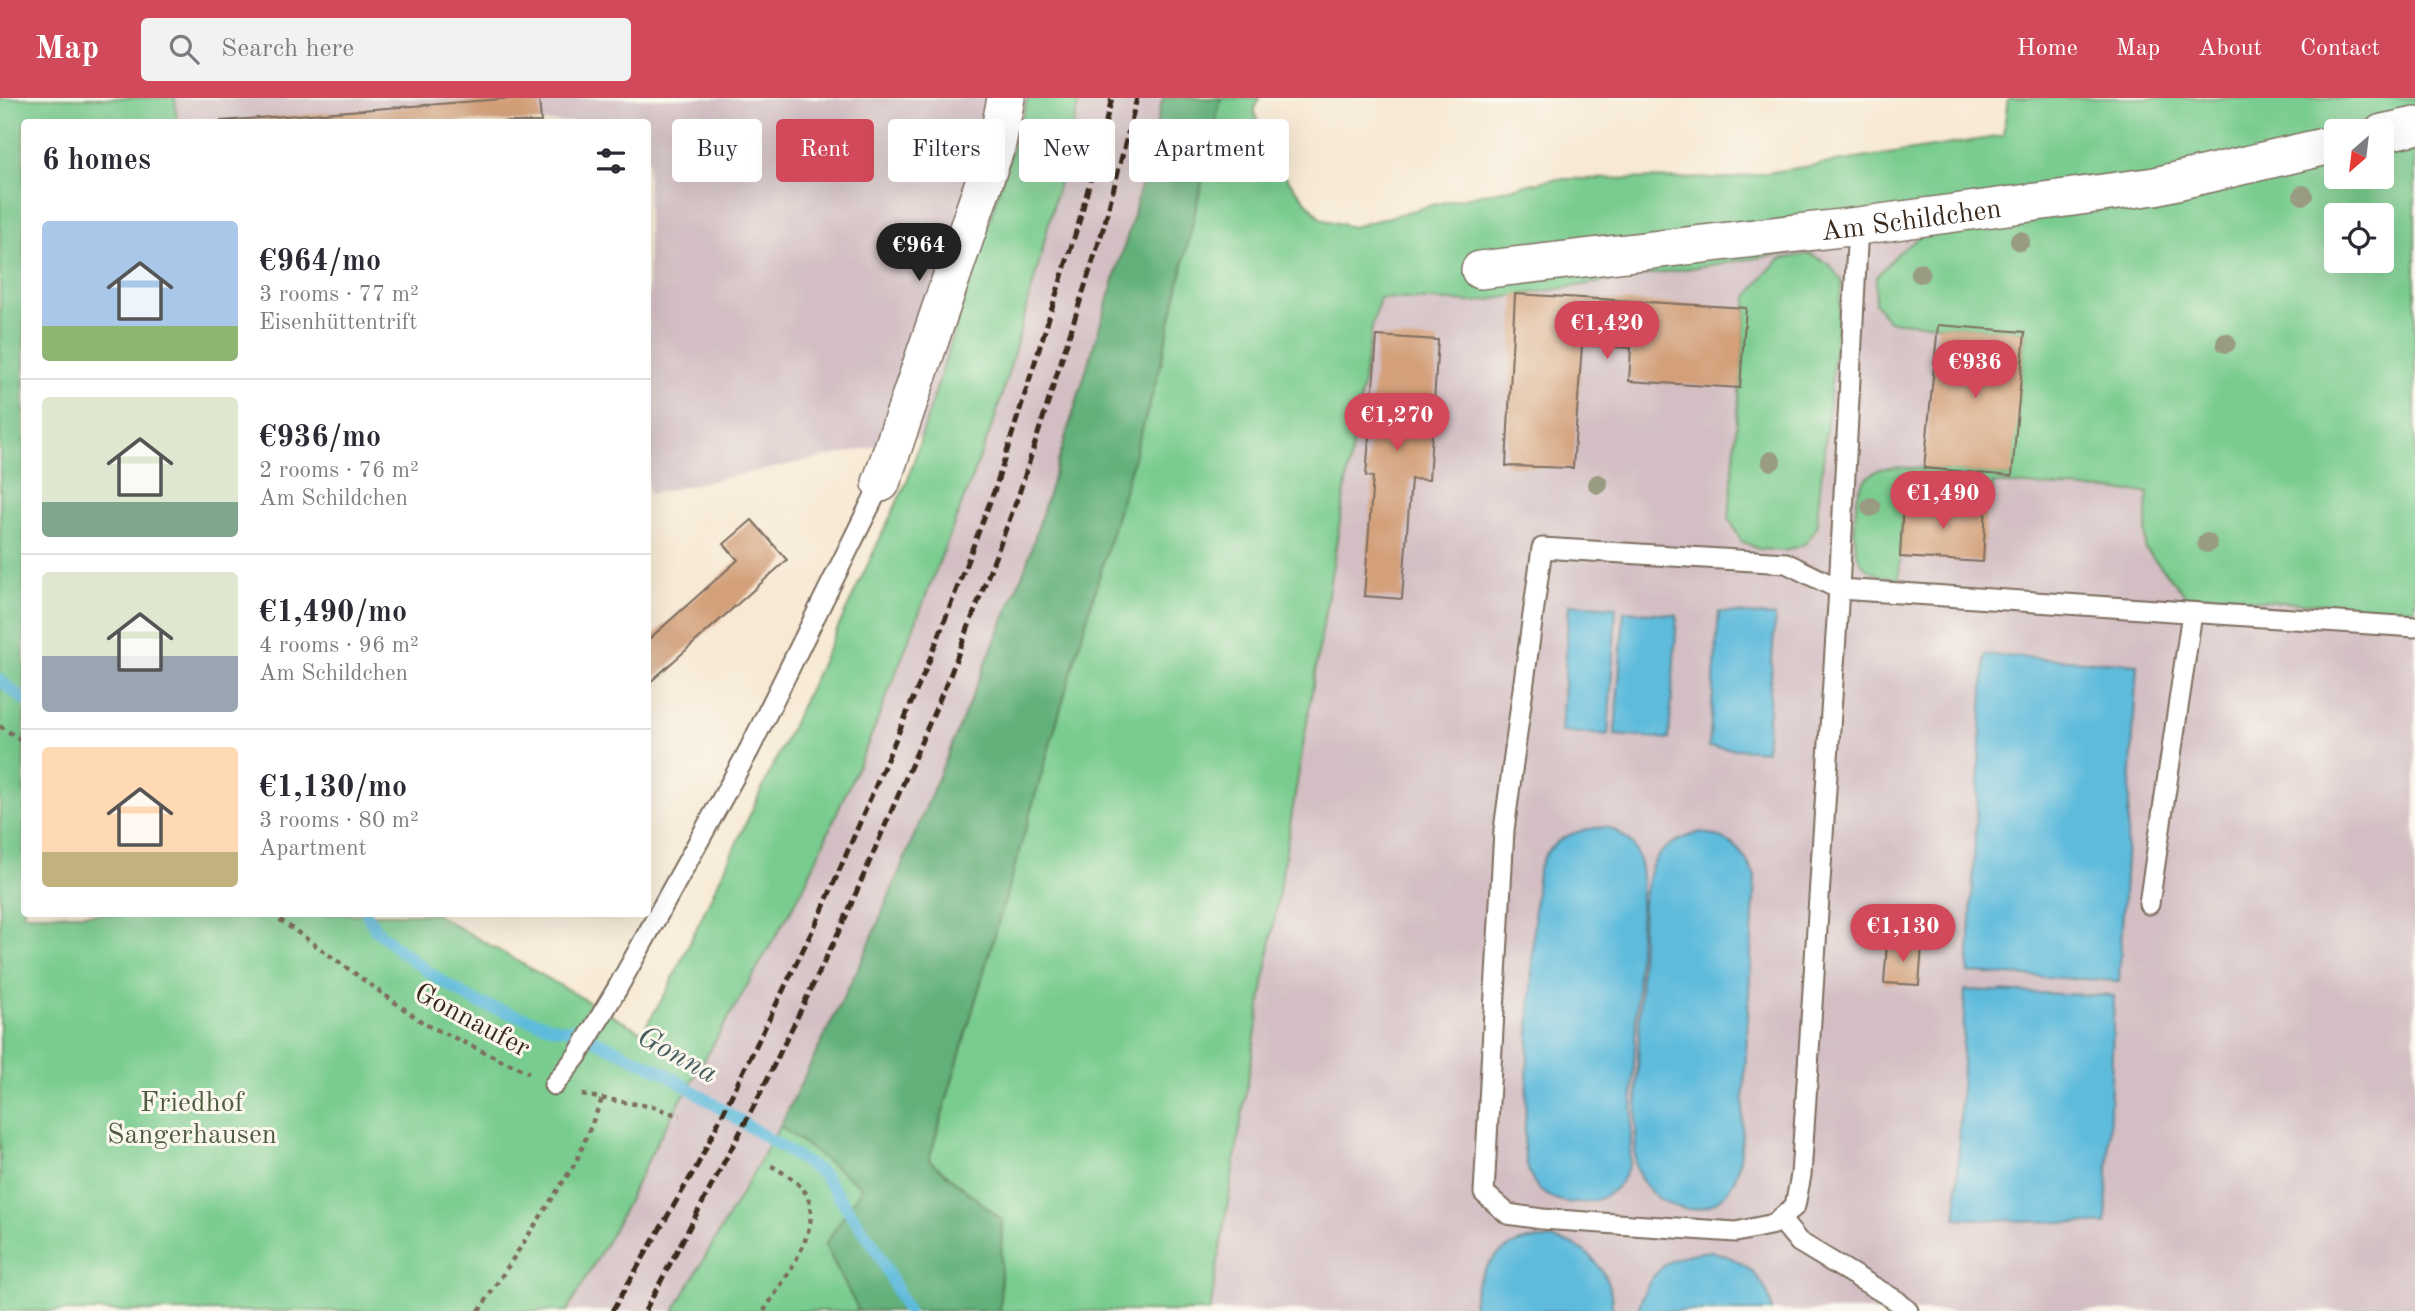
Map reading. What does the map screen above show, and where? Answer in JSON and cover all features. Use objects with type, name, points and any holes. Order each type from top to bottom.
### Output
[{"type":"street","points":[[881,483],[997,144],[1006,98]]},
{"type":"street","points":[[2394,130],[2415,125]]},
{"type":"street","name":"Am Schildchen","points":[[1480,270],[1858,226],[2155,186],[2324,147]]},
{"type":"lane","points":[[1858,226],[1839,589],[1801,1175],[1795,1206],[1773,1224],[1736,1232],[1542,1219],[1508,1214],[1484,1193],[1504,830],[1542,548],[1787,563],[1839,589],[2415,626]]},
{"type":"lane","points":[[554,1085],[577,1056],[617,989],[749,750],[881,483]]},
{"type":"lane","points":[[2148,904],[2192,613]]},
{"type":"lane","points":[[1780,1219],[1799,1242],[1897,1301],[1908,1311]]},
{"type":"path","points":[[0,726],[21,740]]},
{"type":"path","name":"Gonnaufer","points":[[276,917],[425,1024],[554,1085]]},
{"type":"path","points":[[479,1311],[576,1162],[602,1100],[649,1106],[680,1116]]},
{"type":"path","points":[[764,1311],[803,1245],[809,1229],[810,1213],[805,1192],[770,1165]]},
{"type":"shaded area","points":[[175,98],[1028,98],[1021,119],[1019,119],[1005,171],[1005,119],[888,119],[888,182],[1001,182],[921,437],[651,493],[651,119],[177,119]]},
{"type":"shaded area","points":[[1080,98],[1163,98],[1158,119],[1129,119],[1129,182],[1142,182],[1026,566],[865,954],[780,1126],[674,1311],[567,1311],[613,1231],[658,1140],[803,889],[872,734],[996,416],[1059,182],[1115,182],[1115,119],[1075,119]]},
{"type":"shaded area","points":[[2415,148],[2415,1311],[1211,1311],[1372,327],[1380,298],[1475,302],[1930,230],[2324,179],[2324,189],[2394,189],[2394,166]]},
{"type":"green space","name":"Friedhof Sangerhausen","points":[[0,98],[175,98],[177,119],[21,119],[21,917],[440,917],[642,1032],[666,993],[908,479],[1002,182],[1005,182],[1005,171],[1019,127],[1019,182],[1059,182],[996,416],[872,734],[803,889],[658,1140],[613,1231],[567,1311],[0,1311]]},
{"type":"green space","points":[[1028,98],[1080,98],[1075,119],[1021,119]]},
{"type":"green space","points":[[1163,98],[1221,98],[1216,119],[1158,119]]},
{"type":"green space","points":[[1221,98],[1259,98],[1254,112],[1257,119],[1216,119]]},
{"type":"green space","points":[[2008,98],[2415,98],[2415,609],[2187,597],[2145,549],[2148,493],[1993,483],[1993,493],[1971,493],[1968,504],[1903,501],[1899,579],[1869,570],[1861,562],[1856,546],[1856,511],[1862,484],[1876,471],[1902,467],[2011,476],[2025,332],[1888,321],[1875,303],[1876,277],[1898,253],[1928,231],[1475,302],[1380,298],[1372,327],[1210,1311],[1000,1311],[1002,1220],[929,1160],[1159,371],[1202,182],[1289,181],[1321,219],[1353,227],[1436,204],[1553,179],[1734,178],[2003,136]]},
{"type":"green space","points":[[1142,182],[1202,182],[1159,371],[929,1160],[1002,1220],[1000,1311],[859,1311],[825,1245],[862,1187],[780,1126],[865,954],[1026,566]]},
{"type":"green space","points":[[1810,254],[1829,264],[1842,281],[1816,528],[1805,544],[1785,551],[1759,549],[1741,541],[1729,518],[1747,298],[1780,259]]},
{"type":"green space","points":[[780,1126],[862,1187],[825,1245],[859,1311],[674,1311]]},
{"type":"water","points":[[1569,604],[1616,607],[1608,735],[1561,732]]},
{"type":"water","points":[[1624,611],[1677,615],[1669,739],[1615,735]]},
{"type":"water","points":[[1719,612],[1775,616],[1766,751],[1709,747]]},
{"type":"water","points":[[1985,655],[2137,664],[2119,981],[1968,973]]},
{"type":"water","points":[[1608,827],[1633,846],[1637,852],[1642,877],[1630,1162],[1613,1190],[1594,1200],[1572,1203],[1551,1197],[1535,1184],[1524,1147],[1535,900],[1539,870],[1551,847],[1577,832]]},
{"type":"water","points":[[1701,832],[1721,838],[1734,846],[1745,858],[1755,876],[1739,1164],[1733,1182],[1722,1197],[1709,1205],[1694,1209],[1679,1208],[1652,1192],[1641,1179],[1635,1163],[1643,903],[1649,875],[1658,856],[1674,843]]},
{"type":"water","points":[[1965,990],[2114,996],[2106,1224],[1956,1218]]},
{"type":"water","points":[[1551,1239],[1574,1245],[1597,1264],[1607,1281],[1612,1311],[1474,1311],[1476,1287],[1496,1256],[1517,1243]]},
{"type":"water","points":[[1711,1251],[1733,1259],[1752,1271],[1765,1288],[1772,1311],[1638,1311],[1648,1285],[1663,1267],[1684,1256]]},
{"type":"building","points":[[539,98],[541,119],[247,119]]},
{"type":"building","points":[[1515,294],[1746,308],[1740,388],[1629,381],[1631,348],[1582,345],[1573,468],[1506,466]]},
{"type":"building","points":[[1938,325],[2025,332],[2012,476],[1924,468]]},
{"type":"building","points":[[1377,336],[1438,340],[1429,480],[1411,479],[1402,599],[1364,596],[1373,477],[1366,476]]},
{"type":"building","points":[[1903,501],[1986,505],[1983,562],[1900,557]]},
{"type":"building","points":[[752,520],[787,560],[651,681],[651,637],[738,560],[724,544]]},
{"type":"building","points":[[1887,944],[1922,946],[1919,985],[1884,983]]},
{"type":"waterway","name":"Gonna","points":[[0,680],[21,698]]},
{"type":"waterway","name":"Gonna","points":[[369,917],[375,929],[398,949],[476,1002],[556,1028],[574,1030],[665,1073],[822,1173],[875,1247],[907,1311]]},
{"type":"railway","points":[[612,1311],[698,1164],[821,913],[928,664],[995,489],[1080,219],[1112,98]]},
{"type":"railway","points":[[645,1311],[755,1104],[843,923],[951,673],[1018,497],[1104,226],[1137,98]]}]
